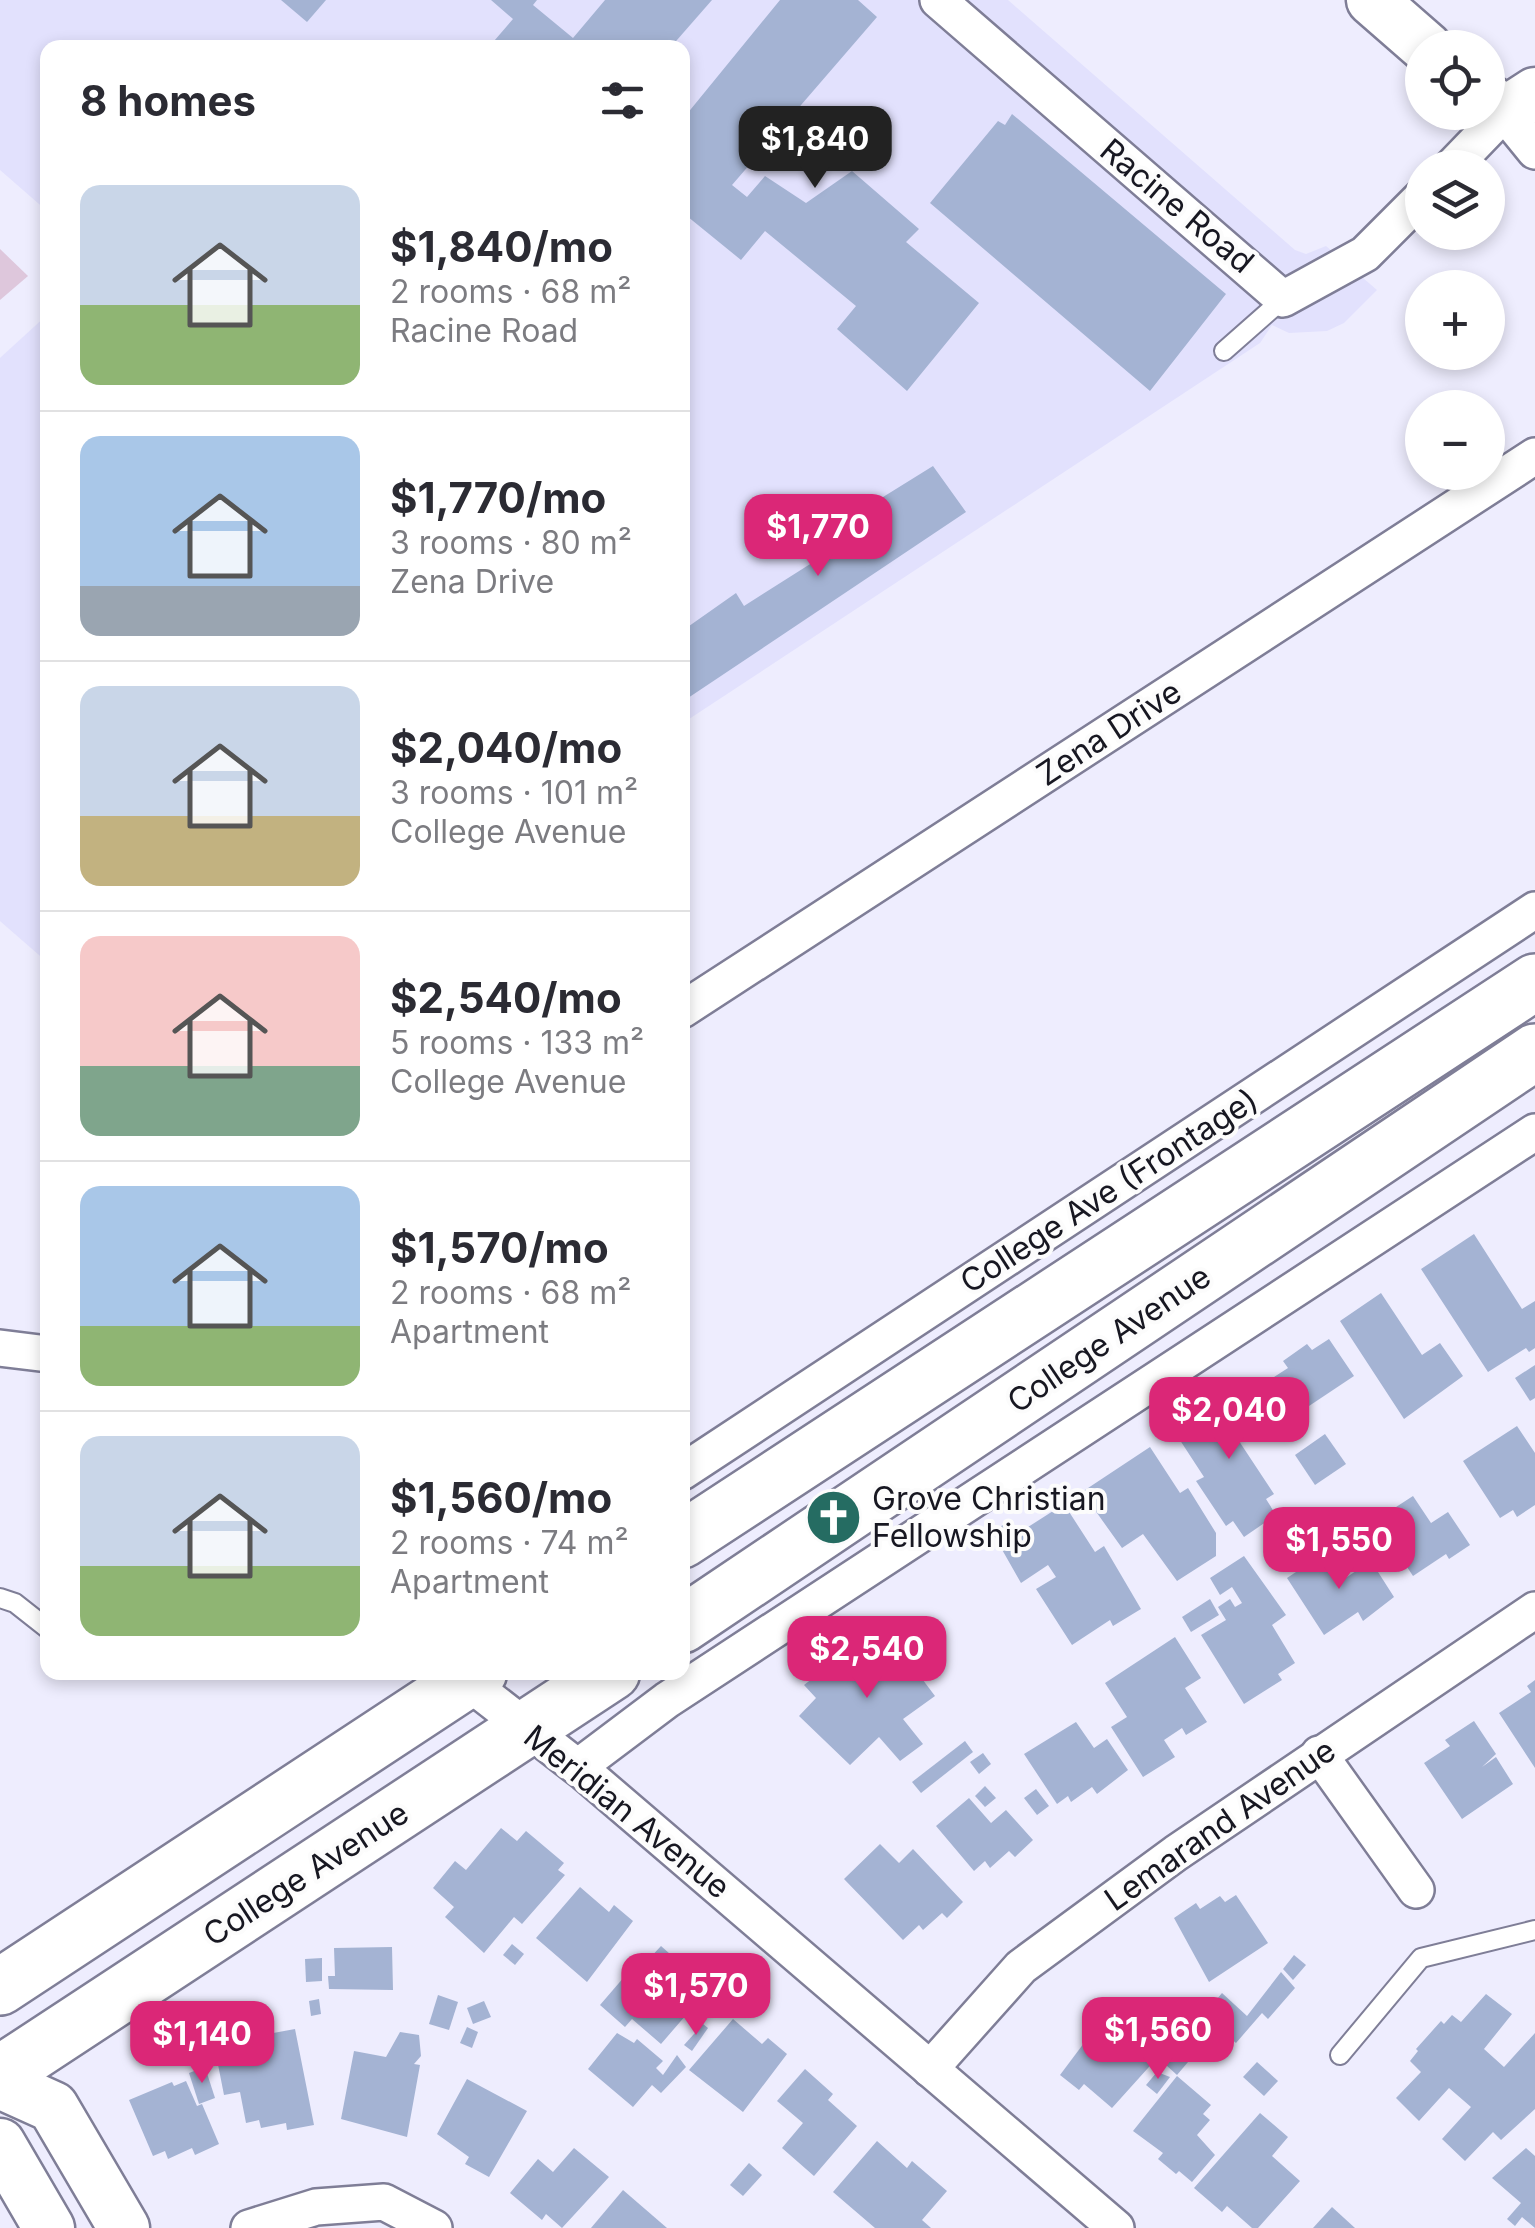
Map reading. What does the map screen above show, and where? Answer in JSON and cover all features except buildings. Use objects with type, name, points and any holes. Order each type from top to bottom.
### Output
[{"type":"main road","points":[[1372,0],[1406,30]]},
{"type":"main road","name":"College Avenue","points":[[690,1535],[1535,982]]},
{"type":"main road","name":"College Avenue","points":[[690,1620],[1535,1052]]},
{"type":"main road","points":[[0,1987],[460,1680]]},
{"type":"main road","name":"College Avenue","points":[[0,2074],[600,1680]]},
{"type":"main road","points":[[0,2083],[53,2107],[124,2228]]},
{"type":"main road","points":[[5,2165],[49,2228]]},
{"type":"street","name":"Racine Road","points":[[938,0],[1283,299],[1365,254],[1405,214]]},
{"type":"street","points":[[1468,150],[1509,102],[1535,151]]},
{"type":"street","name":"Zena Drive","points":[[690,1005],[1535,456]]},
{"type":"street","name":"College Ave (Frontage)","points":[[690,1467],[1535,910]]},
{"type":"street","points":[[578,1767],[684,1689],[1535,1132]]},
{"type":"street","points":[[0,1348],[40,1353]]},
{"type":"street","name":"Lemarand Avenue","points":[[930,2069],[1021,1967],[1319,1754],[1535,1610]]},
{"type":"street","name":"Meridian Avenue","points":[[472,1680],[526,1730],[578,1767],[1116,2228]]},
{"type":"street","points":[[1319,1754],[1416,1890]]},
{"type":"street","points":[[250,2228],[316,2206],[384,2202],[434,2228]]},
{"type":"lane","points":[[1224,351],[1283,299]]},
{"type":"lane","points":[[0,1598],[15,1603],[40,1623]]},
{"type":"lane","points":[[1340,2055],[1421,1958],[1535,1930]]},
{"type":"shaded area","points":[[0,0],[1008,0],[1295,250],[1306,254],[1326,246],[1377,290],[1344,323],[1327,331],[1289,333],[1272,325],[1260,343],[690,718],[690,40],[40,40],[40,205],[0,170]]},
{"type":"shaded area","points":[[0,249],[28,276],[0,300]]},
{"type":"shaded area","points":[[40,321],[40,956],[0,921],[0,358]]},
{"type":"place","name":"Grove Christian Fellowship","points":[[833,1517]]}]
